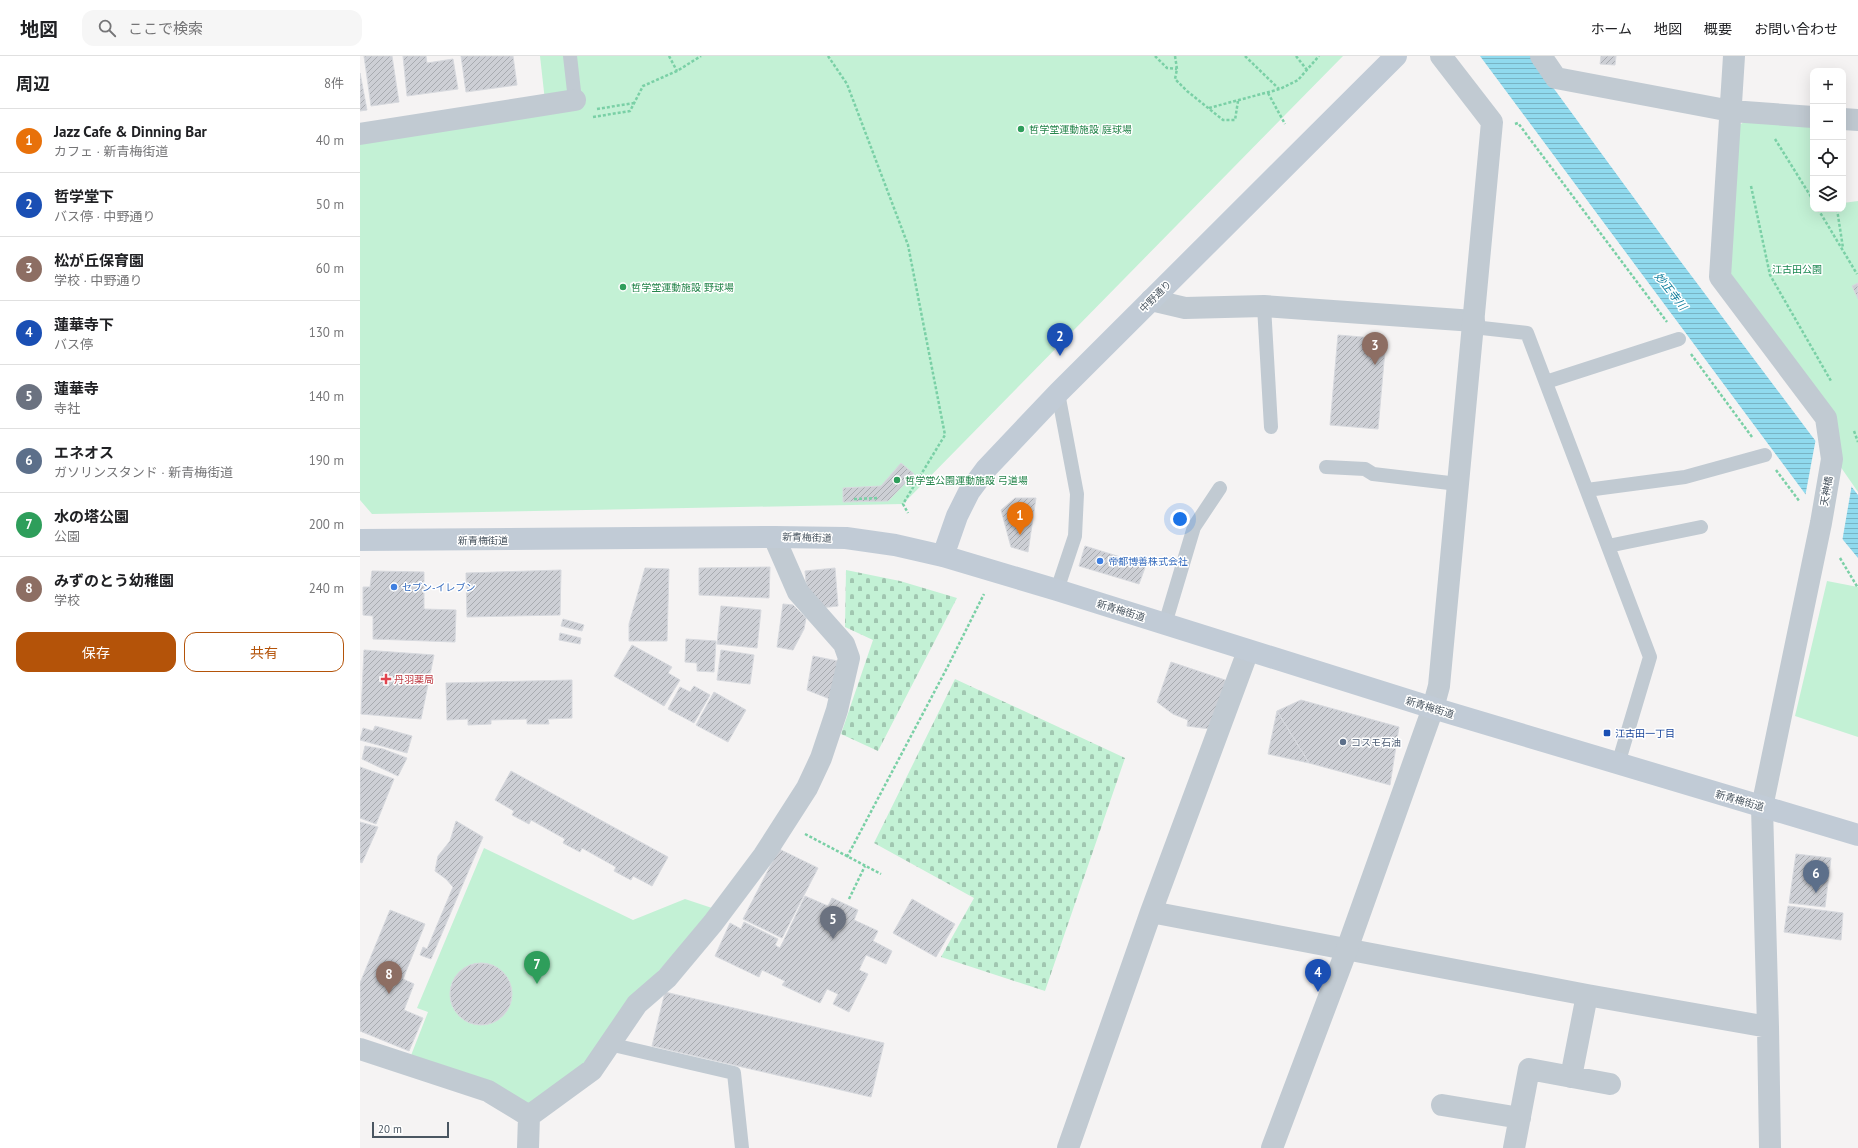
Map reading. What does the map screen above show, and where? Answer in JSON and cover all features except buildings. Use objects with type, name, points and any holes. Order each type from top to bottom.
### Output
[{"type":"main road","name":"中野通り","points":[[943,556],[957,516],[969,492],[986,469],[1058,393],[1396,56]]},
{"type":"main road","name":"新青梅街道","points":[[360,540],[774,537],[846,538],[896,545],[943,556],[1057,590],[1433,708],[1858,835]]},
{"type":"street","points":[[1272,1148],[1347,949],[1433,708],[1439,686],[1492,122],[1441,56]]},
{"type":"street","points":[[1541,56],[1556,78],[1731,111],[1810,117]]},
{"type":"street","name":"天神橋","points":[[1734,56],[1720,277],[1826,418],[1832,459],[1821,523],[1762,807],[1770,1148]]},
{"type":"street","points":[[360,134],[575,100]]},
{"type":"street","points":[[1846,119],[1858,120]]},
{"type":"street","points":[[1151,300],[1185,308],[1264,306],[1474,324]]},
{"type":"street","points":[[529,1116],[592,1070],[637,1004],[667,978],[713,922],[764,855],[807,788],[821,758],[837,710],[849,658],[844,644],[798,592],[774,537]]},
{"type":"street","points":[[1068,1148],[1151,912],[1248,651]]},
{"type":"street","points":[[1151,912],[1587,995],[1768,1027]]},
{"type":"street","points":[[1571,1077],[1587,995]]},
{"type":"street","points":[[360,1048],[488,1091],[529,1116]]},
{"type":"street","points":[[1514,1148],[1529,1069],[1610,1084]]},
{"type":"street","points":[[1442,1105],[1520,1118]]},
{"type":"street","points":[[528,1148],[529,1116]]},
{"type":"lane","points":[[570,56],[575,100]]},
{"type":"lane","points":[[1264,306],[1271,427]]},
{"type":"lane","points":[[1474,324],[1527,333],[1650,657],[1618,764]]},
{"type":"lane","points":[[1546,382],[1679,339]]},
{"type":"lane","points":[[1057,590],[1075,536],[1077,494],[1058,393]]},
{"type":"lane","points":[[1587,490],[1685,477],[1765,455]]},
{"type":"lane","points":[[1326,467],[1365,469],[1373,474],[1458,484]]},
{"type":"lane","points":[[1165,624],[1194,527],[1220,488]]},
{"type":"lane","points":[[1608,546],[1701,527]]},
{"type":"lane","points":[[609,1044],[734,1072],[742,1148]]},
{"type":"path","points":[[669,56],[677,71]]},
{"type":"path","points":[[828,56],[847,84],[908,245],[946,435],[903,504],[908,513]]},
{"type":"path","points":[[1155,56],[1167,68],[1177,69]]},
{"type":"path","points":[[1174,56],[1177,69],[1175,79],[1223,120],[1235,120],[1238,101]]},
{"type":"path","points":[[1245,56],[1280,89]]},
{"type":"path","points":[[1296,56],[1307,70]]},
{"type":"path","points":[[1209,108],[1280,89],[1298,80],[1319,56]]},
{"type":"path","points":[[1268,93],[1285,124]]},
{"type":"path","points":[[1760,113],[1810,195]]},
{"type":"path","points":[[1751,185],[1770,275],[1832,383]]},
{"type":"path","points":[[1820,212],[1857,274]]},
{"type":"path","points":[[1838,212],[1844,250]]},
{"type":"path","points":[[854,499],[879,498]]},
{"type":"path","points":[[847,857],[948,666],[984,593]]},
{"type":"path","points":[[785,823],[881,874]]},
{"type":"path","points":[[849,899],[865,866]]},
{"type":"green space","points":[[540,56],[1343,56],[903,504],[372,514],[360,500],[360,142],[546,110]]},
{"type":"green space","name":"江古田公園","points":[[1751,118],[1810,123],[1810,212],[1846,212],[1846,203],[1858,201],[1858,492],[1840,466],[1831,414],[1727,277],[1739,125]]},
{"type":"green space","points":[[846,570],[900,581],[957,598],[878,751],[841,734],[873,640],[845,627]]},
{"type":"green space","points":[[1827,581],[1858,587],[1858,737],[1795,716]]},
{"type":"green space","points":[[955,679],[1125,758],[1045,991],[941,957],[974,898],[874,843]]},
{"type":"green space","points":[[484,848],[633,920],[685,899],[712,908],[669,960],[618,1014],[581,1069],[528,1106],[410,1058],[428,1012],[417,1008]]},
{"type":"water","name":"妙正寺川","points":[[1480,56],[1530,56],[1675,254],[1858,495],[1858,558],[1806,495]]},
{"type":"pier","points":[[1816,438],[1852,484],[1842,542],[1805,497]]},
{"type":"place","name":"哲学堂運動施設 庭球場","points":[[1021,129]]},
{"type":"place","name":"哲学堂運動施設 野球場","points":[[623,287]]},
{"type":"place","name":"哲学堂下","points":[[1060,356]]},
{"type":"place","name":"松が丘保育園","points":[[1375,365]]},
{"type":"place","name":"哲学堂公園運動施設 弓道場","points":[[897,480]]},
{"type":"place","name":"Jazz Cafe & Dinning Bar","points":[[1020,535]]},
{"type":"place","name":"帝都博善株式会社","points":[[1100,561]]},
{"type":"place","name":"セブン-イレブン","points":[[394,587]]},
{"type":"place","name":"丹羽薬局","points":[[386,679]]},
{"type":"place","name":"江古田一丁目","points":[[1607,733]]},
{"type":"place","name":"コスモ石油","points":[[1343,742]]},
{"type":"place","name":"エネオス","points":[[1816,893]]},
{"type":"place","name":"蓮華寺","points":[[833,939]]},
{"type":"place","name":"水の塔公園","points":[[537,984]]},
{"type":"place","name":"蓮華寺下","points":[[1318,992]]},
{"type":"place","name":"みずのとう幼稚園","points":[[389,994]]}]
